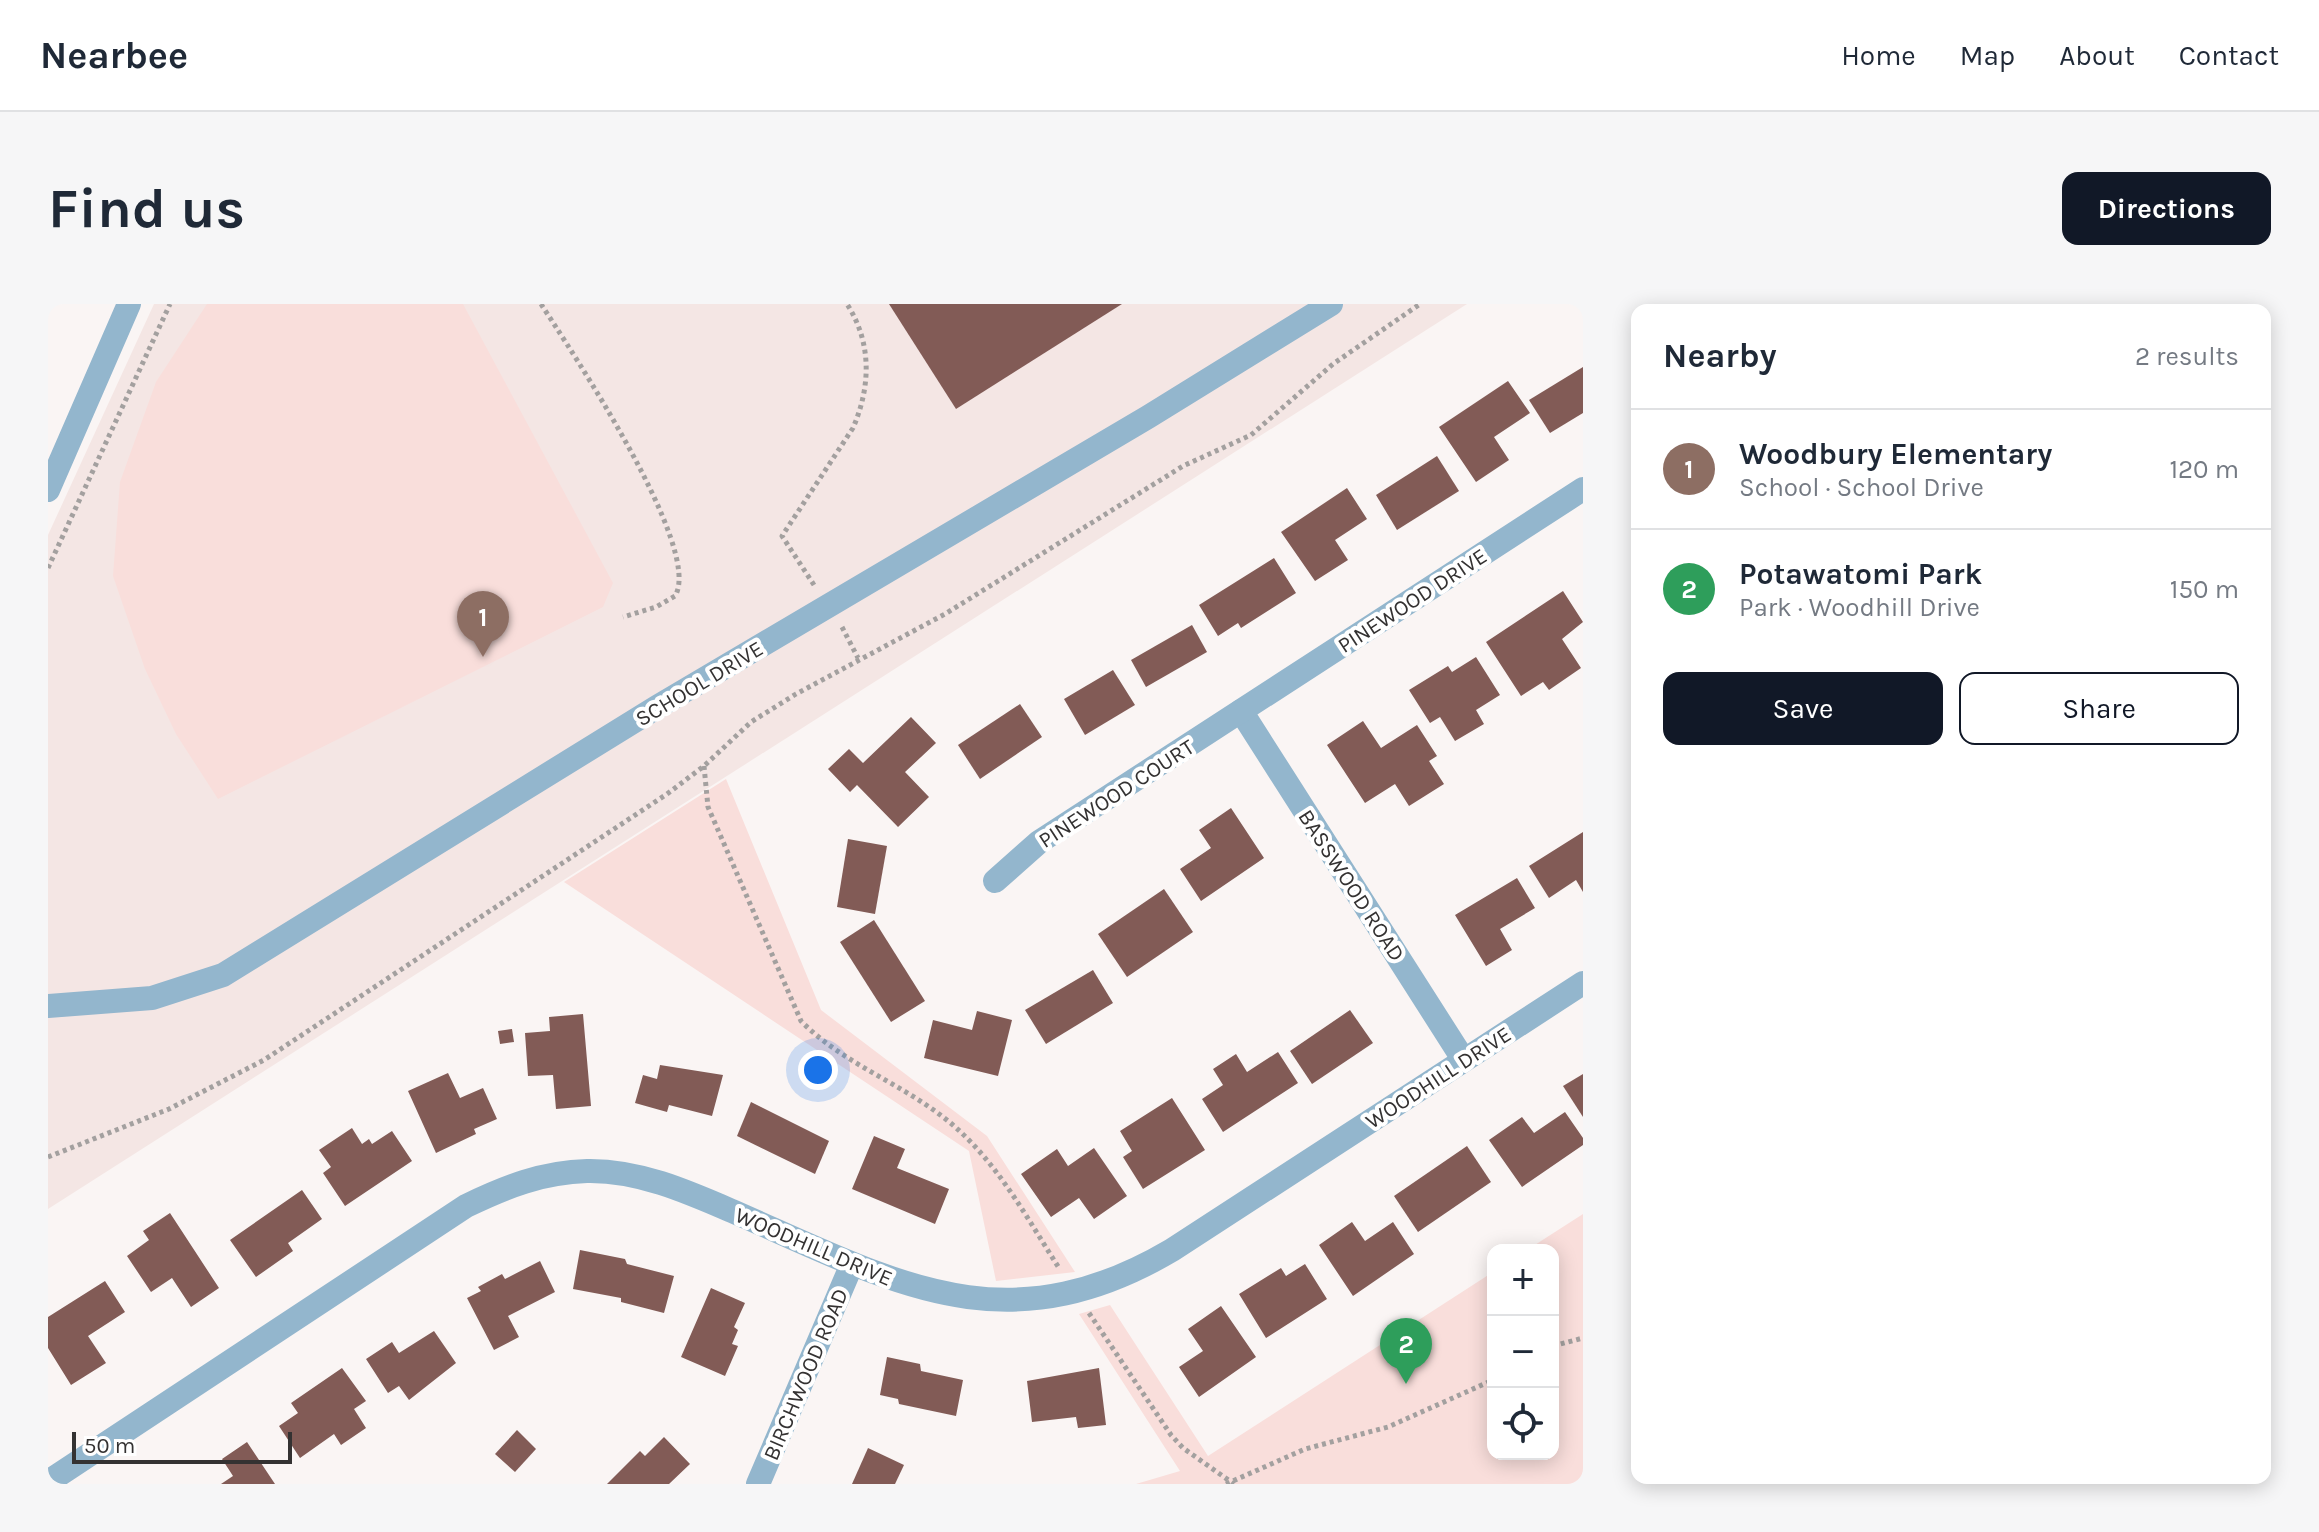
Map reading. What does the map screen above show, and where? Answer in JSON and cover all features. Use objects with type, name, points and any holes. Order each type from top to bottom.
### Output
[{"type":"street","points":[[51,474],[129,304]]},
{"type":"street","name":"SCHOOL DRIVE","points":[[48,1006],[152,998],[223,975],[657,707],[1331,304]]},
{"type":"street","name":"PINEWOOD DRIVE","points":[[1241,711],[1583,489]]},
{"type":"street","name":"PINEWOOD COURT","points":[[995,881],[1039,842],[1241,711]]},
{"type":"street","name":"BASSWOOD ROAD","points":[[1241,711],[1463,1059]]},
{"type":"street","name":"WOODHILL DRIVE","points":[[48,1482],[466,1206],[508,1185],[588,1171],[633,1175],[682,1189],[852,1264],[915,1288],[970,1300],[1002,1302],[1076,1294],[1111,1282],[1172,1250],[1583,983]]},
{"type":"street","name":"BIRCHWOOD ROAD","points":[[758,1484],[852,1264]]},
{"type":"path","points":[[48,568],[170,304]]},
{"type":"path","points":[[541,304],[631,449],[654,499],[671,548],[679,581],[675,596],[665,604],[623,617]]},
{"type":"path","points":[[847,304],[866,348],[867,380],[861,409],[853,428],[782,536],[858,658]]},
{"type":"path","points":[[48,1157],[169,1109],[264,1060],[704,766],[751,722],[858,658],[945,614],[1183,466],[1251,435],[1333,364],[1420,304]]},
{"type":"path","points":[[704,766],[708,807],[801,1021],[819,1039],[943,1117],[978,1149],[1002,1179],[1076,1294],[1171,1435],[1183,1448],[1231,1483],[1305,1449],[1388,1427],[1487,1383]]},
{"type":"path","points":[[1559,1344],[1583,1338]]},
{"type":"shaded area","points":[[154,304],[1467,304],[48,1209],[48,535]]},
{"type":"shaded area","points":[[207,304],[463,304],[613,583],[603,607],[218,799],[176,734],[145,669],[113,576],[120,482],[156,382]]},
{"type":"shaded area","points":[[726,779],[821,1010],[987,1136],[1075,1272],[996,1281],[969,1151],[564,882]]},
{"type":"shaded area","points":[[1583,1214],[1583,1484],[1136,1484],[1180,1471],[1079,1314],[1110,1305],[1208,1456],[1487,1276],[1487,1460],[1559,1460],[1559,1244],[1536,1244]]},
{"type":"building","points":[[889,304],[1122,304],[956,409]]},
{"type":"building","points":[[1583,367],[1583,413],[1550,433],[1529,400]]},
{"type":"building","points":[[1508,381],[1530,413],[1494,437],[1509,460],[1476,482],[1439,427]]},
{"type":"building","points":[[1437,456],[1459,491],[1397,530],[1376,495]]},
{"type":"building","points":[[1347,488],[1367,519],[1335,540],[1348,560],[1315,581],[1281,532]]},
{"type":"building","points":[[1274,558],[1296,593],[1241,628],[1238,623],[1218,636],[1199,605]]},
{"type":"building","points":[[1563,591],[1583,622],[1562,639],[1581,668],[1549,690],[1543,682],[1521,696],[1486,642]]},
{"type":"building","points":[[1192,625],[1207,652],[1146,687],[1131,660]]},
{"type":"building","points":[[1476,657],[1500,695],[1476,710],[1484,724],[1455,741],[1440,717],[1430,723],[1409,690],[1448,666],[1452,672]]},
{"type":"building","points":[[1113,670],[1135,705],[1085,735],[1064,699]]},
{"type":"building","points":[[1020,704],[1042,737],[980,779],[958,745]]},
{"type":"building","points":[[911,717],[936,743],[905,772],[929,797],[898,827],[857,785],[850,792],[828,769],[849,749],[863,763]]},
{"type":"building","points":[[1363,721],[1381,748],[1417,725],[1437,756],[1429,761],[1444,784],[1409,806],[1395,784],[1365,803],[1327,745]]},
{"type":"building","points":[[1231,808],[1264,858],[1201,901],[1180,869],[1211,848],[1199,830]]},
{"type":"building","points":[[1583,832],[1583,892],[1576,880],[1549,898],[1529,866]]},
{"type":"building","points":[[848,839],[887,846],[875,914],[837,907]]},
{"type":"building","points":[[1517,878],[1535,908],[1500,929],[1512,950],[1486,966],[1455,915]]},
{"type":"building","points":[[1164,889],[1193,932],[1127,977],[1098,934]]},
{"type":"building","points":[[874,920],[925,1001],[891,1022],[840,942]]},
{"type":"building","points":[[1093,970],[1113,1003],[1046,1044],[1025,1010]]},
{"type":"building","points":[[1350,1010],[1373,1043],[1312,1084],[1290,1051]]},
{"type":"building","points":[[977,1011],[1012,1020],[998,1076],[924,1058],[933,1020],[972,1030]]},
{"type":"building","points":[[583,1014],[591,1106],[556,1109],[553,1075],[528,1076],[525,1033],[550,1031],[549,1017]]},
{"type":"building","points":[[512,1029],[514,1042],[500,1044],[498,1031]]},
{"type":"building","points":[[1278,1052],[1298,1083],[1223,1132],[1202,1099],[1223,1085],[1213,1069],[1236,1054],[1247,1072]]},
{"type":"building","points":[[660,1065],[723,1075],[712,1116],[669,1105],[667,1112],[635,1103],[643,1075],[657,1079]]},
{"type":"building","points":[[448,1073],[460,1098],[483,1088],[497,1119],[474,1129],[476,1134],[436,1153],[408,1091]]},
{"type":"building","points":[[1583,1074],[1583,1117],[1563,1086]]},
{"type":"building","points":[[1172,1098],[1205,1150],[1143,1189],[1123,1157],[1132,1151],[1120,1131]]},
{"type":"building","points":[[751,1102],[829,1141],[815,1174],[737,1136]]},
{"type":"building","points":[[1565,1112],[1583,1138],[1583,1145],[1522,1187],[1489,1140],[1522,1117],[1534,1133]]},
{"type":"building","points":[[352,1128],[362,1144],[369,1139],[372,1144],[392,1131],[412,1161],[345,1206],[323,1173],[331,1167],[319,1150]]},
{"type":"building","points":[[874,1136],[905,1149],[897,1168],[949,1189],[935,1224],[852,1189]]},
{"type":"building","points":[[1467,1146],[1491,1182],[1418,1232],[1394,1196]]},
{"type":"building","points":[[1094,1148],[1127,1196],[1094,1219],[1079,1198],[1051,1217],[1021,1174],[1057,1149],[1068,1166]]},
{"type":"building","points":[[302,1190],[322,1219],[288,1243],[293,1251],[256,1277],[230,1240]]},
{"type":"building","points":[[170,1213],[219,1288],[191,1307],[172,1278],[151,1292],[127,1256],[149,1240],[143,1231]]},
{"type":"building","points":[[1352,1222],[1365,1241],[1393,1222],[1414,1254],[1353,1296],[1319,1245]]},
{"type":"building","points":[[580,1250],[625,1259],[627,1264],[674,1276],[664,1313],[621,1302],[621,1298],[573,1289]]},
{"type":"building","points":[[540,1261],[555,1292],[508,1316],[519,1337],[494,1350],[467,1298],[481,1291],[478,1287],[502,1274],[505,1279]]},
{"type":"building","points":[[1305,1264],[1327,1299],[1266,1338],[1239,1294],[1281,1268],[1286,1276]]},
{"type":"building","points":[[105,1281],[125,1312],[88,1336],[106,1363],[71,1385],[48,1348],[48,1317]]},
{"type":"building","points":[[711,1288],[745,1303],[734,1327],[738,1330],[732,1344],[738,1346],[725,1376],[681,1357]]},
{"type":"building","points":[[1221,1306],[1256,1357],[1199,1397],[1179,1367],[1203,1351],[1188,1329]]},
{"type":"building","points":[[434,1331],[456,1363],[409,1400],[399,1386],[388,1393],[366,1359],[392,1342],[399,1353]]},
{"type":"building","points":[[887,1357],[920,1364],[921,1371],[963,1380],[956,1416],[899,1404],[898,1399],[880,1395]]},
{"type":"building","points":[[342,1368],[366,1401],[354,1409],[366,1428],[341,1445],[334,1434],[300,1458],[279,1426],[298,1413],[291,1403]]},
{"type":"building","points":[[1099,1368],[1106,1425],[1078,1428],[1076,1417],[1032,1422],[1027,1381]]},
{"type":"building","points":[[517,1430],[536,1449],[515,1472],[495,1454]]},
{"type":"building","points":[[664,1437],[690,1464],[669,1484],[607,1484],[640,1451],[645,1456]]},
{"type":"building","points":[[247,1442],[275,1484],[221,1484],[233,1476],[222,1459]]},
{"type":"building","points":[[868,1448],[904,1465],[895,1484],[852,1484]]},
{"type":"place","name":"Woodbury Elementary","points":[[483,657]]},
{"type":"place","name":"Potawatomi Park","points":[[1406,1384]]}]
